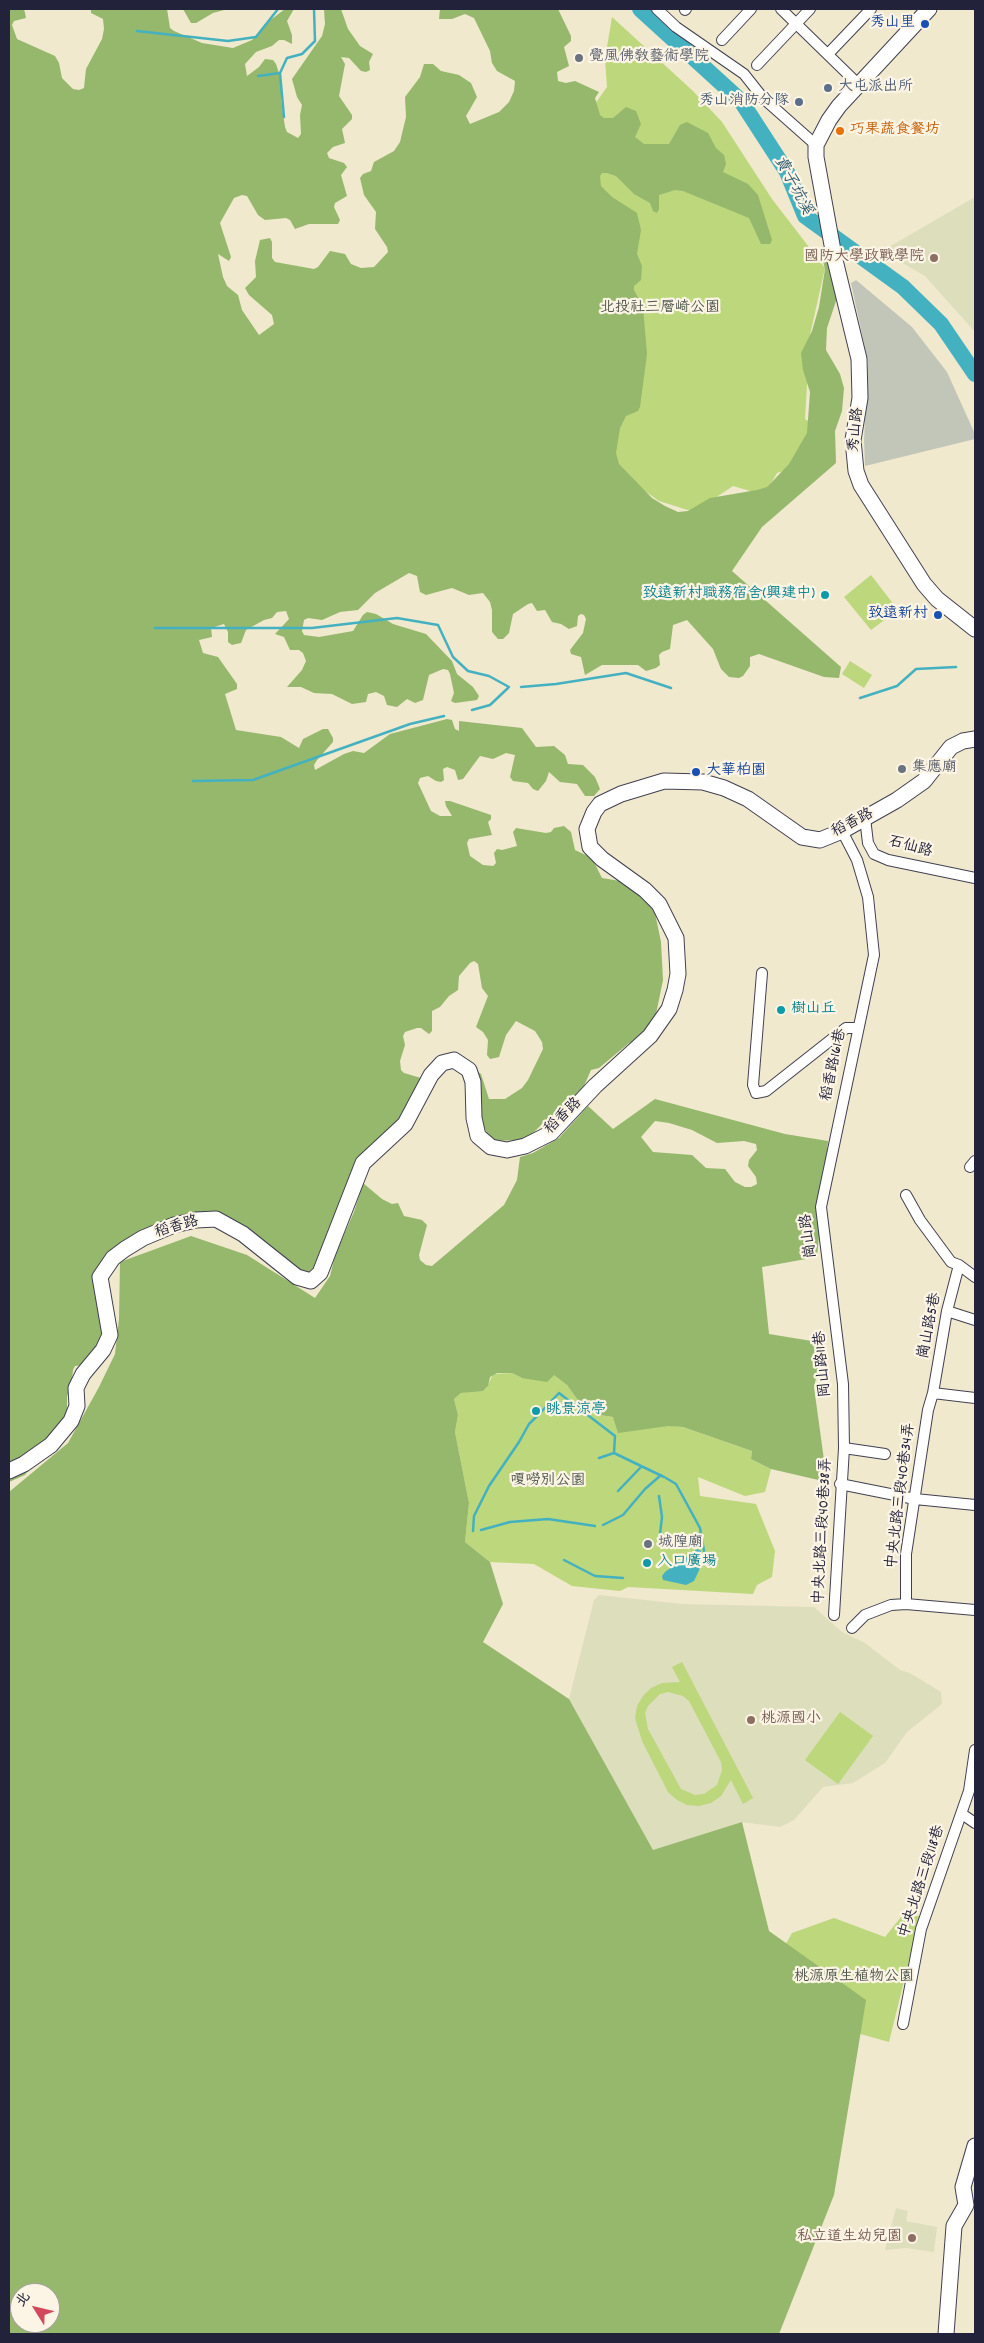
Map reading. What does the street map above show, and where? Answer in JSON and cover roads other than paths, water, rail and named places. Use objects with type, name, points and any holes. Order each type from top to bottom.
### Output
[{"type":"street","points":[[656,9],[683,32],[744,74],[770,104],[816,145],[828,120],[858,84],[928,9]]},
{"type":"street","points":[[722,40],[751,9]]},
{"type":"street","points":[[781,9],[858,84]]},
{"type":"street","points":[[757,65],[810,9]]},
{"type":"street","points":[[828,54],[871,9]]},
{"type":"street","name":"秀山路","points":[[816,145],[816,157],[828,226],[859,359],[860,398],[853,440],[856,471],[861,485],[924,584],[937,599],[975,629]]},
{"type":"street","name":"稻香路","points":[[9,1471],[24,1464],[45,1450],[71,1421],[77,1406],[76,1388],[83,1374],[104,1350],[110,1335],[100,1277],[113,1258],[125,1249],[143,1238],[174,1225],[196,1220],[216,1219],[244,1234],[297,1277],[311,1281],[320,1273],[363,1163],[405,1124],[431,1075],[442,1063],[454,1060],[469,1070],[473,1082],[474,1118],[478,1136],[491,1147],[507,1150],[525,1146],[550,1133],[595,1086],[650,1036],[670,1009],[678,974],[676,938],[659,904],[645,890],[602,859],[590,847],[587,829],[594,812],[600,804],[620,794],[664,781],[685,780],[724,788],[748,799],[802,837],[820,840],[842,831],[897,800],[924,782],[951,747],[963,741],[975,739]]},
{"type":"street","name":"石仙路","points":[[865,818],[868,843],[874,854],[888,860],[975,878]]},
{"type":"street","name":"稻香路161巷","points":[[824,1192],[858,1028],[870,984],[874,955],[874,937],[868,897],[857,860],[842,831]]},
{"type":"street","points":[[762,973],[753,1085],[756,1093],[766,1091],[846,1028],[858,1028]]},
{"type":"street","name":"崗山路","points":[[824,1192],[821,1206],[830,1278]]},
{"type":"street","points":[[906,1195],[920,1220],[951,1262],[959,1265],[975,1277]]},
{"type":"street","name":"崗山路5巷","points":[[934,1393],[947,1312],[959,1265]]},
{"type":"street","name":"岡山路11巷","points":[[830,1278],[843,1384],[844,1448]]},
{"type":"street","points":[[947,1312],[975,1320]]},
{"type":"street","points":[[934,1393],[975,1398]]},
{"type":"street","name":"中央北路三段40巷34弄","points":[[906,1604],[906,1554],[928,1410],[934,1393]]},
{"type":"street","points":[[844,1448],[885,1454]]},
{"type":"street","name":"中央北路三段40巷38弄","points":[[834,1615],[844,1448]]},
{"type":"street","points":[[841,1484],[915,1499],[975,1505]]},
{"type":"street","points":[[852,1628],[865,1615],[880,1608],[906,1604],[975,1610]]},
{"type":"street","name":"中央北路三段118巷","points":[[903,2024],[921,1928],[962,1814],[969,1790],[975,1750]]},
{"type":"street","points":[[962,1814],[975,1823]]},
{"type":"street","points":[[946,2334],[954,2226],[966,2205],[962,2187],[975,2146]]},
{"type":"water","points":[[697,1549],[701,1551],[702,1564],[694,1581],[686,1585],[663,1580],[662,1576],[665,1572]]},
{"type":"waterway","points":[[137,31],[228,41],[256,37],[278,9]]},
{"type":"waterway","points":[[284,117],[280,73],[287,58],[302,54],[315,41],[314,9]]},
{"type":"waterway","name":"貴子坑溪","points":[[640,9],[741,101],[787,172],[805,216],[903,287],[941,324],[975,374]]},
{"type":"waterway","points":[[258,76],[280,73]]},
{"type":"waterway","points":[[155,628],[312,628],[397,618],[438,625],[453,657],[468,671],[489,676],[509,687]]},
{"type":"waterway","points":[[860,698],[897,686],[916,669],[956,667]]},
{"type":"waterway","points":[[521,687],[556,684],[626,673],[671,688]]},
{"type":"waterway","points":[[472,710],[490,705],[508,688]]},
{"type":"waterway","points":[[193,781],[253,780],[410,724],[444,716]]},
{"type":"waterway","points":[[541,1412],[559,1393],[615,1436],[614,1453],[664,1477]]},
{"type":"waterway","points":[[473,1531],[474,1516],[489,1486],[529,1424],[537,1416]]},
{"type":"waterway","points":[[599,1458],[614,1453]]},
{"type":"waterway","points":[[618,1491],[641,1467]]},
{"type":"waterway","points":[[603,1525],[623,1515],[645,1489],[661,1475]]},
{"type":"waterway","points":[[666,1478],[676,1484],[700,1528],[706,1562]]},
{"type":"waterway","points":[[659,1496],[662,1517],[660,1534]]},
{"type":"waterway","points":[[481,1530],[510,1522],[548,1519],[595,1526]]},
{"type":"waterway","points":[[564,1560],[595,1576],[623,1578]]},
{"type":"place","name":"秀山里","points":[[925,24]]},
{"type":"place","name":"覺風佛教藝術學院","points":[[579,58]]},
{"type":"place","name":"大屯派出所","points":[[828,88]]},
{"type":"place","name":"秀山消防分隊","points":[[799,102]]},
{"type":"place","name":"巧果蔬食餐坊","points":[[840,131]]},
{"type":"place","name":"國防大學政戰學院","points":[[934,258]]},
{"type":"place","name":"致遠新村職務宿舍(興建中)","points":[[825,595]]},
{"type":"place","name":"致遠新村","points":[[938,615]]},
{"type":"place","name":"集應廟","points":[[902,769]]},
{"type":"place","name":"大華柏園","points":[[696,772]]},
{"type":"place","name":"樹山丘","points":[[781,1010]]},
{"type":"place","name":"眺景涼亭","points":[[536,1411]]},
{"type":"place","name":"城隍廟","points":[[648,1544]]},
{"type":"place","name":"入口廣場","points":[[647,1563]]},
{"type":"place","name":"桃源國小","points":[[751,1720]]},
{"type":"place","name":"私立道生幼兒園","points":[[912,2238]]},
{"type":"park label","name":"北投社三層崎公園","points":[[660,309]]},
{"type":"park label","name":"嗄嘮別公園","points":[[548,1482]]},
{"type":"park label","name":"桃源原生植物公園","points":[[854,1978]]}]
